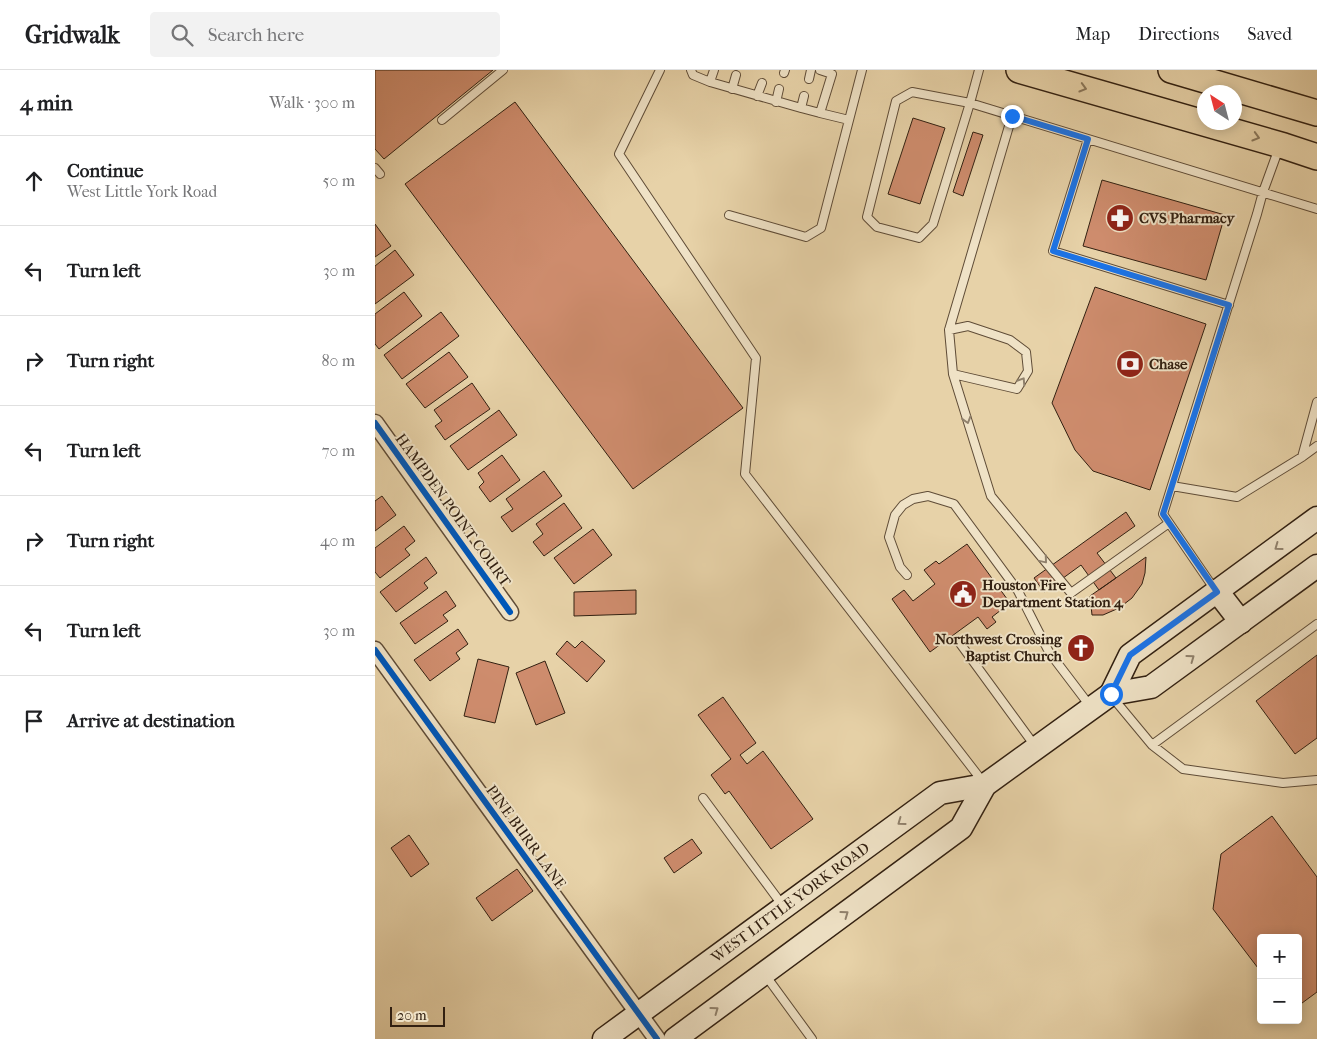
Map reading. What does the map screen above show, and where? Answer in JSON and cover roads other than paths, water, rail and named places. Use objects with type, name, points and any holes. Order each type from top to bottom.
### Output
[{"type":"main road","points":[[1019,70],[1280,144],[1317,157]]},
{"type":"main road","points":[[1171,70],[1317,113]]},
{"type":"main road","name":"WEST LITTLE YORK ROAD","points":[[1111,694],[1130,655],[1317,518]]},
{"type":"main road","name":"WEST LITTLE YORK ROAD","points":[[675,1039],[961,828],[985,785],[1111,694],[1151,687],[1317,566]]},
{"type":"main road","points":[[1217,592],[1241,622]]},
{"type":"main road","name":"WEST LITTLE YORK ROAD","points":[[604,1039],[940,793],[985,785]]},
{"type":"street","name":"HAMPDEN POINT COURT","points":[[375,423],[510,612]]},
{"type":"street","name":"PINE BURR LANE","points":[[375,650],[657,1039]]},
{"type":"lane","points":[[442,120],[503,70]]},
{"type":"lane","points":[[660,70],[619,154],[756,358],[745,474],[985,785]]},
{"type":"lane","points":[[691,70],[693,75],[732,89],[849,120]]},
{"type":"lane","points":[[710,82],[714,70]]},
{"type":"lane","points":[[809,79],[811,70]]},
{"type":"lane","points":[[820,70],[832,74],[821,113]]},
{"type":"lane","points":[[729,215],[806,237],[821,228],[862,70]]},
{"type":"lane","points":[[979,70],[970,103],[933,224],[919,238],[877,227],[867,217],[897,101],[912,92],[970,103],[1317,209]]},
{"type":"lane","points":[[732,89],[736,76]]},
{"type":"lane","points":[[757,96],[762,83]]},
{"type":"lane","points":[[776,102],[779,89]]},
{"type":"lane","points":[[801,108],[804,96]]},
{"type":"lane","points":[[1012,116],[949,330],[953,374],[991,496],[1071,592],[1169,523]]},
{"type":"lane","points":[[1088,139],[1053,251],[1229,305]]},
{"type":"lane","points":[[1217,592],[1163,514],[1263,192],[1280,144]]},
{"type":"lane","points":[[949,330],[968,326],[1010,340],[1026,352],[1028,371],[1017,388],[953,374]]},
{"type":"lane","points":[[1303,457],[1317,402]]},
{"type":"lane","points":[[1172,486],[1237,497],[1303,457],[1317,446]]},
{"type":"lane","points":[[907,575],[900,566],[889,537],[895,515],[903,505],[913,498],[929,496],[954,504],[1018,591],[1049,652],[1091,708]]},
{"type":"lane","points":[[1152,745],[1317,624]]},
{"type":"lane","points":[[959,642],[1036,748]]},
{"type":"lane","points":[[1111,694],[1152,745],[1183,769],[1283,783],[1317,780]]},
{"type":"lane","points":[[703,798],[784,908]]},
{"type":"lane","points":[[764,974],[812,1039]]},
{"type":"place","name":"CVS Pharmacy","points":[[1120,218]]},
{"type":"place","name":"Chase","points":[[1130,364]]},
{"type":"place","name":"Houston Fire Department Station 4","points":[[963,594]]},
{"type":"place","name":"Northwest Crossing Baptist Church","points":[[1081,648]]}]
